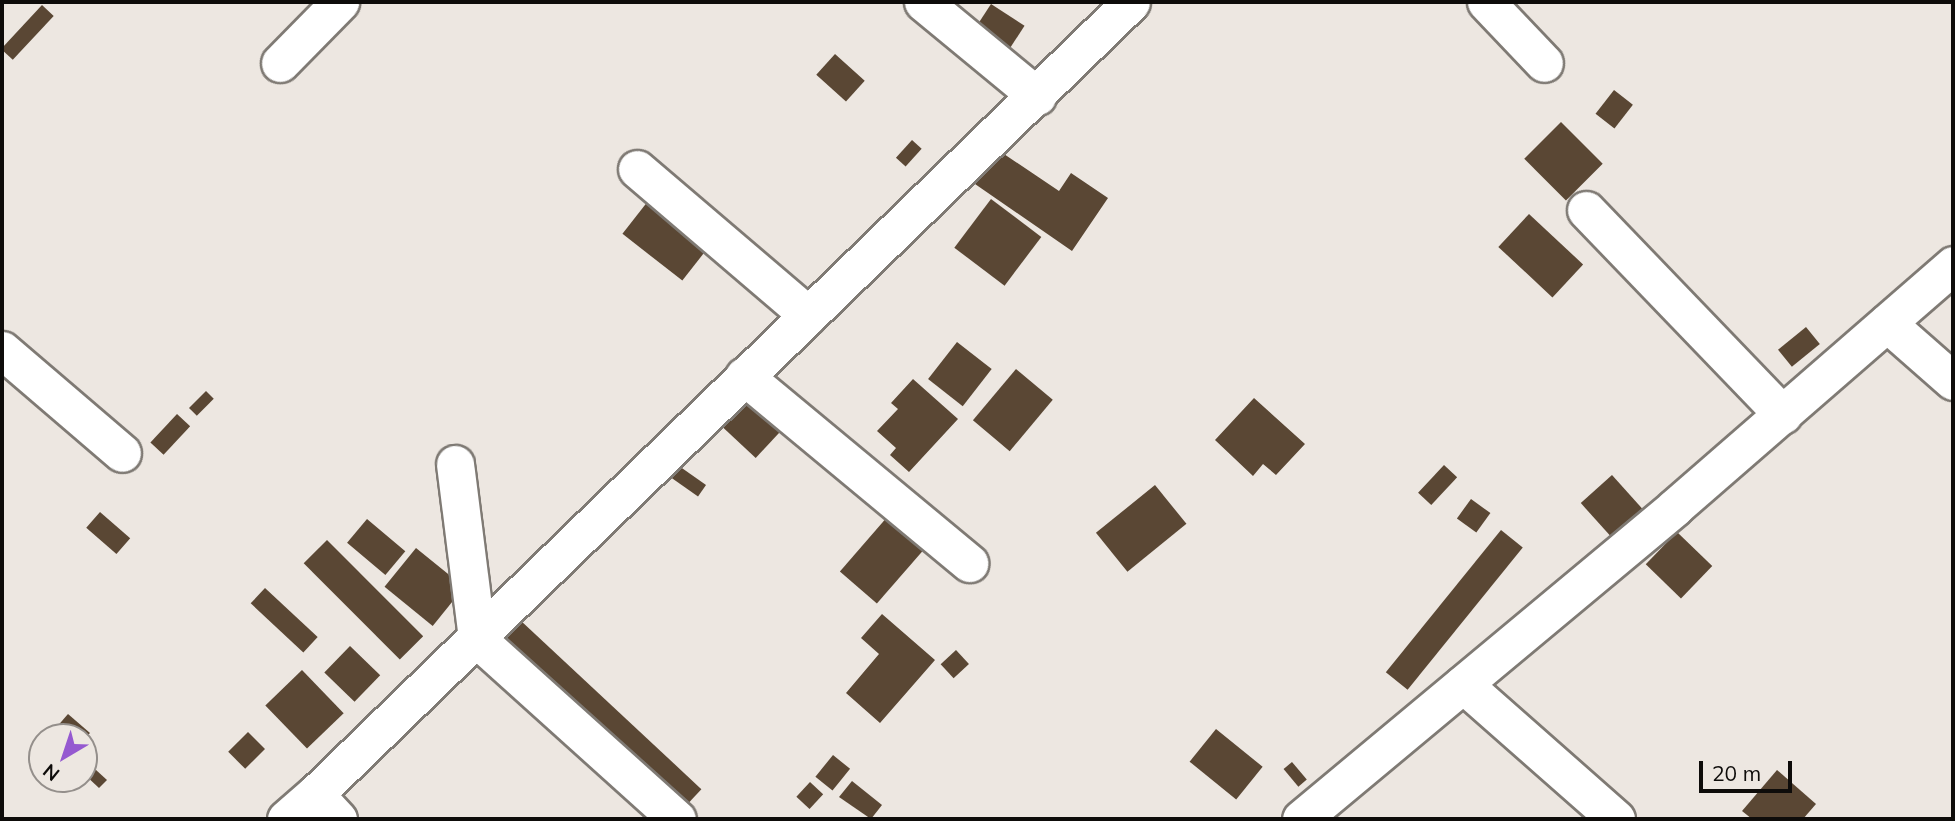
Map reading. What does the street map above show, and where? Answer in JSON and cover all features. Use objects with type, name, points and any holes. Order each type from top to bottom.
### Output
[{"type":"street","points":[[280,63],[340,2]]},
{"type":"street","points":[[923,2],[1037,96]]},
{"type":"street","points":[[286,819],[327,806],[477,639],[744,376],[1037,96],[1130,2]]},
{"type":"street","points":[[1486,2],[1544,63]]},
{"type":"street","points":[[637,169],[808,315]]},
{"type":"street","points":[[1586,211],[1783,415]]},
{"type":"street","points":[[1301,819],[1783,415],[1953,265]]},
{"type":"street","points":[[1887,323],[1953,381]]},
{"type":"street","points":[[2,350],[121,453]]},
{"type":"street","points":[[744,376],[969,563]]},
{"type":"street","points":[[455,464],[477,639],[677,819]]},
{"type":"street","points":[[1464,684],[1616,819]]},
{"type":"building","points":[[991,4],[1025,26],[1010,48],[977,26]]},
{"type":"building","points":[[42,5],[54,16],[13,60],[2,48]]},
{"type":"building","points":[[835,54],[865,81],[846,102],[816,75]]},
{"type":"building","points":[[1614,90],[1633,105],[1614,128],[1596,114]]},
{"type":"building","points":[[1561,122],[1603,164],[1566,200],[1524,159]]},
{"type":"building","points":[[912,140],[922,149],[906,167],[896,158]]},
{"type":"building","points":[[998,150],[1059,191],[1071,173],[1108,198],[1072,251],[975,184]]},
{"type":"building","points":[[652,196],[712,243],[682,281],[622,234]]},
{"type":"building","points":[[991,199],[1041,237],[1005,286],[954,248]]},
{"type":"building","points":[[1529,214],[1583,264],[1552,297],[1498,247]]},
{"type":"building","points":[[1806,327],[1820,344],[1792,367],[1778,350]]},
{"type":"building","points":[[957,342],[992,369],[963,406],[928,379]]},
{"type":"building","points":[[1016,369],[1053,400],[1010,451],[973,420]]},
{"type":"building","points":[[913,379],[958,419],[909,472],[890,455],[896,448],[877,431],[898,409],[891,403]]},
{"type":"building","points":[[206,391],[214,399],[197,416],[189,408]]},
{"type":"building","points":[[747,391],[785,426],[756,458],[718,422]]},
{"type":"building","points":[[1254,398],[1305,444],[1276,475],[1263,464],[1253,476],[1215,440]]},
{"type":"building","points":[[177,414],[190,426],[164,455],[150,443]]},
{"type":"building","points":[[1444,465],[1457,477],[1431,505],[1418,493]]},
{"type":"building","points":[[679,466],[706,485],[698,496],[671,477]]},
{"type":"building","points":[[1612,475],[1643,510],[1612,538],[1581,503]]},
{"type":"building","points":[[1155,485],[1186,524],[1127,572],[1096,533]]},
{"type":"building","points":[[1471,499],[1490,513],[1476,533],[1457,518]]},
{"type":"building","points":[[895,508],[932,540],[877,604],[840,571]]},
{"type":"building","points":[[100,512],[130,538],[116,554],[86,528]]},
{"type":"building","points":[[367,519],[405,551],[385,575],[347,543]]},
{"type":"building","points":[[1501,530],[1523,548],[1408,690],[1386,672]]},
{"type":"building","points":[[1677,532],[1712,566],[1681,598],[1646,564]]},
{"type":"building","points":[[327,540],[423,636],[400,660],[304,563]]},
{"type":"building","points":[[416,548],[464,587],[433,626],[385,587]]},
{"type":"building","points":[[265,588],[318,637],[303,652],[251,603]]},
{"type":"building","points":[[882,614],[935,660],[880,723],[846,693],[879,654],[861,638]]},
{"type":"building","points":[[520,620],[701,789],[684,808],[502,639]]},
{"type":"building","points":[[350,646],[380,675],[355,702],[324,673]]},
{"type":"building","points":[[956,650],[969,664],[954,678],[941,664]]},
{"type":"building","points":[[302,670],[344,713],[307,749],[265,705]]},
{"type":"building","points":[[68,714],[78,723],[60,723]]},
{"type":"building","points":[[1216,729],[1263,767],[1236,799],[1190,762]]},
{"type":"building","points":[[248,732],[265,749],[245,769],[228,752]]},
{"type":"building","points":[[833,755],[850,769],[832,791],[815,777]]},
{"type":"building","points":[[1292,762],[1307,780],[1298,787],[1284,769]]},
{"type":"building","points":[[1777,770],[1816,804],[1803,819],[1752,819],[1742,811]]},
{"type":"building","points":[[98,772],[107,780],[98,787]]},
{"type":"building","points":[[852,781],[882,805],[871,819],[839,797]]},
{"type":"building","points":[[810,782],[823,794],[810,809],[796,797]]}]
